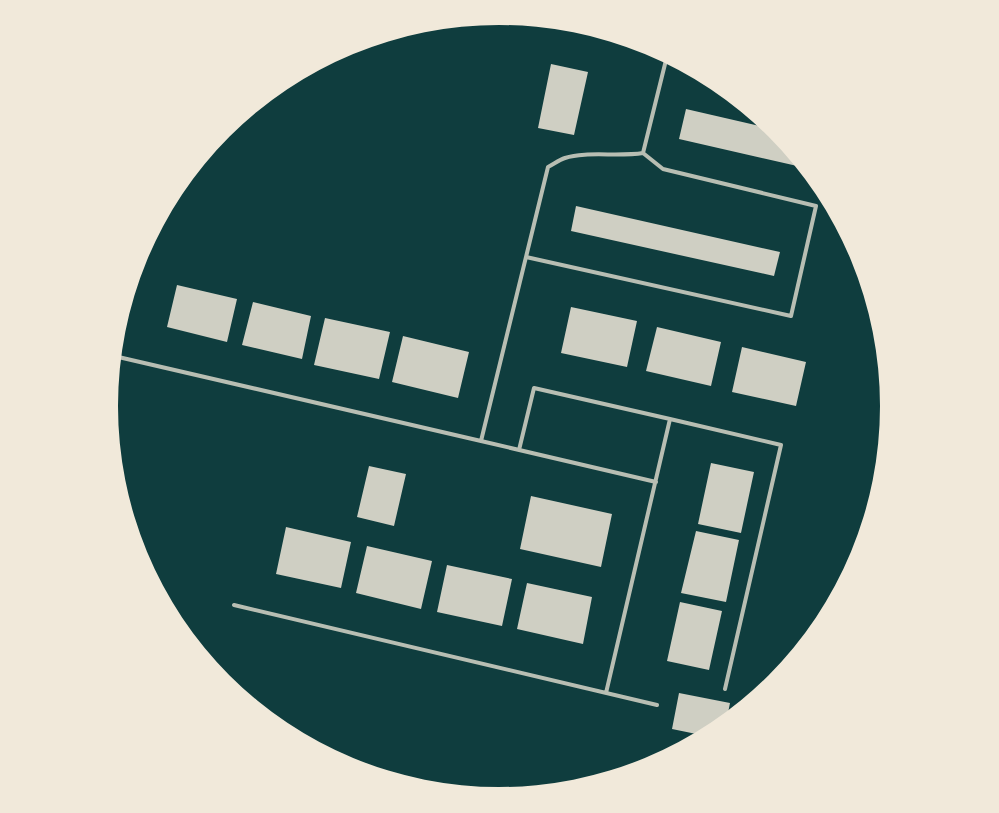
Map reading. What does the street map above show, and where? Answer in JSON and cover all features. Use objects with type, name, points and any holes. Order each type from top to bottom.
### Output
[{"type":"lane","points":[[643,153],[665,63]]},
{"type":"lane","points":[[481,442],[526,257],[548,167],[566,158],[584,155],[625,156],[643,153],[663,170],[816,206],[790,316],[526,257]]},
{"type":"lane","points":[[121,358],[656,482]]},
{"type":"lane","points":[[519,450],[534,388],[781,445],[725,689]]},
{"type":"lane","points":[[606,693],[670,419]]},
{"type":"lane","points":[[234,605],[657,705]]},
{"type":"building","points":[[551,64],[588,72],[574,135],[538,128]]},
{"type":"building","points":[[686,109],[757,125],[795,165],[679,139]]},
{"type":"building","points":[[576,206],[780,252],[774,276],[571,231]]},
{"type":"building","points":[[177,285],[237,299],[227,342],[167,327]]},
{"type":"building","points":[[253,302],[311,316],[302,359],[242,345]]},
{"type":"building","points":[[571,307],[637,321],[627,367],[561,353]]},
{"type":"building","points":[[325,318],[390,332],[379,379],[314,365]]},
{"type":"building","points":[[657,327],[721,342],[711,386],[646,371]]},
{"type":"building","points":[[403,336],[469,352],[458,398],[392,382]]},
{"type":"building","points":[[742,347],[806,362],[796,406],[732,392]]},
{"type":"building","points":[[711,463],[754,472],[741,533],[698,524]]},
{"type":"building","points":[[369,466],[406,474],[394,526],[357,517]]},
{"type":"building","points":[[531,496],[612,514],[601,567],[520,549]]},
{"type":"building","points":[[286,527],[351,542],[341,588],[276,574]]},
{"type":"building","points":[[696,531],[739,540],[726,602],[681,593]]},
{"type":"building","points":[[367,546],[432,561],[421,609],[356,593]]},
{"type":"building","points":[[447,565],[512,579],[502,626],[437,612]]},
{"type":"building","points":[[527,583],[592,597],[583,644],[517,629]]},
{"type":"building","points":[[680,602],[722,611],[709,670],[667,661]]},
{"type":"building","points":[[679,693],[730,703],[728,712],[695,734],[672,729]]}]
